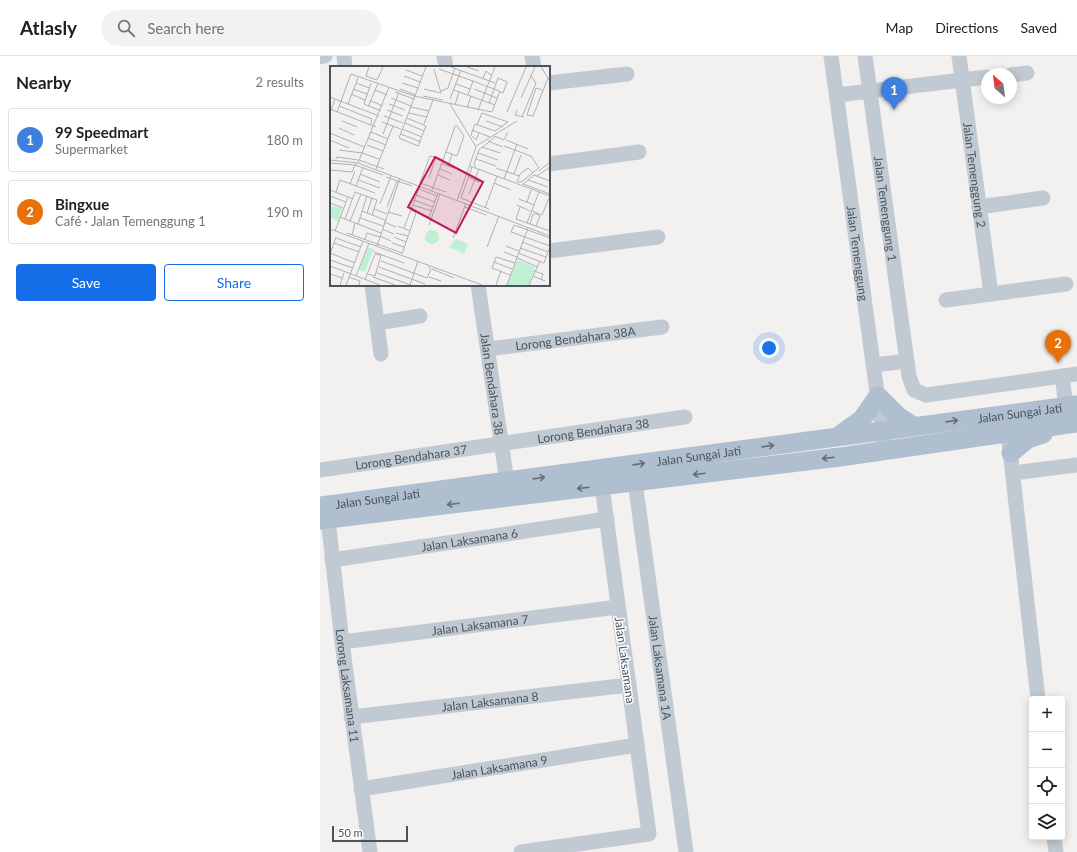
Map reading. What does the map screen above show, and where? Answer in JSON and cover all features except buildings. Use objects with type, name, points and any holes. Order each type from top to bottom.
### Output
[{"type":"main road","points":[[838,436],[862,419],[878,396],[898,416],[913,426]]},
{"type":"main road","name":"Jalan Sungai Jati","points":[[323,515],[507,482],[1072,405]]},
{"type":"main road","points":[[969,439],[995,450],[1011,464],[1028,440],[1073,424]]},
{"type":"main road","name":"Jalan Sungai Jati","points":[[323,515],[635,482],[885,451],[1073,424]]},
{"type":"street","points":[[320,57],[325,56]]},
{"type":"street","points":[[344,56],[345,66]]},
{"type":"street","points":[[444,56],[446,66]]},
{"type":"street","points":[[532,56],[534,66]]},
{"type":"street","name":"Jalan Temenggung","points":[[832,56],[836,95],[885,451]]},
{"type":"street","name":"Jalan Temenggung 1","points":[[865,56],[901,362],[914,390],[926,395],[1070,375]]},
{"type":"street","name":"Jalan Temenggung 2","points":[[959,56],[991,294]]},
{"type":"street","points":[[1017,74],[1027,73]]},
{"type":"street","points":[[550,83],[627,74]]},
{"type":"street","points":[[836,95],[981,78]]},
{"type":"street","points":[[550,164],[639,152]]},
{"type":"street","points":[[979,207],[1043,198]]},
{"type":"street","points":[[550,252],[658,237]]},
{"type":"street","points":[[946,300],[1066,284]]},
{"type":"street","points":[[372,286],[381,354]]},
{"type":"street","name":"Jalan Bendahara 38","points":[[478,286],[507,482]]},
{"type":"street","points":[[377,323],[420,316]]},
{"type":"street","name":"Lorong Bendahara 38A","points":[[488,349],[662,327]]},
{"type":"street","points":[[874,365],[901,362]]},
{"type":"street","points":[[1070,375],[1072,405]]},
{"type":"street","points":[[1006,413],[1038,696]]},
{"type":"street","name":"Lorong Bendahara 38","points":[[501,444],[686,417]]},
{"type":"street","name":"Lorong Bendahara 37","points":[[320,470],[501,444]]},
{"type":"street","points":[[1011,464],[1077,465]]},
{"type":"street","name":"Jalan Laksamana 1A","points":[[635,482],[686,852]]},
{"type":"street","name":"Jalan Laksamana","points":[[521,852],[649,834],[602,486]]},
{"type":"street","name":"Lorong Laksamana 11","points":[[323,515],[332,560],[351,717],[370,852]]},
{"type":"street","name":"Jalan Laksamana 6","points":[[332,560],[607,519]]},
{"type":"street","name":"Jalan Laksamana 7","points":[[342,642],[618,608]]},
{"type":"street","name":"Jalan Laksamana 8","points":[[351,717],[629,685]]},
{"type":"street","name":"Jalan Laksamana 9","points":[[361,788],[636,745]]},
{"type":"street","points":[[1054,840],[1056,852]]},
{"type":"place","name":"99 Speedmart","points":[[894,110]]},
{"type":"place","name":"Bingxue","points":[[1058,363]]}]
